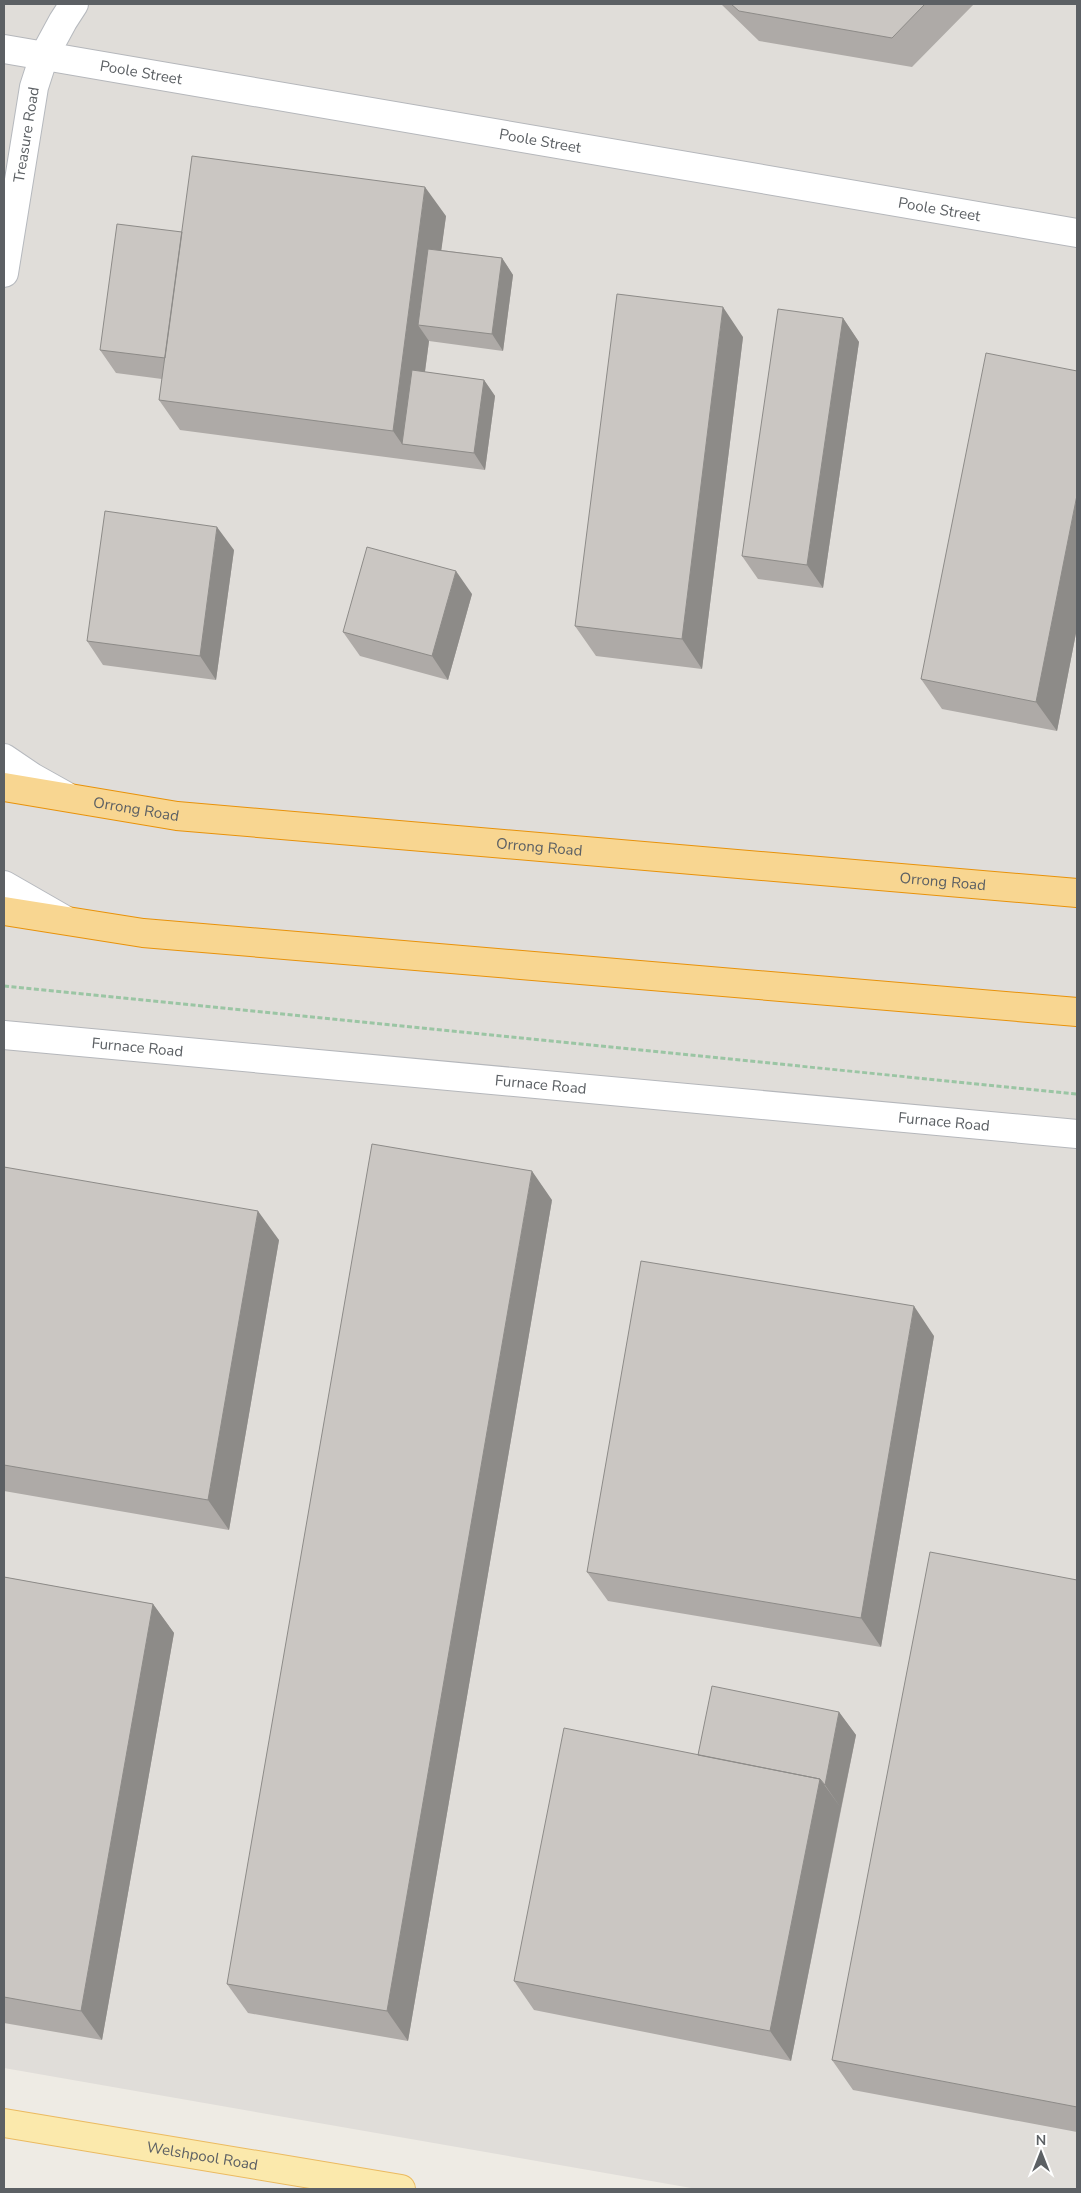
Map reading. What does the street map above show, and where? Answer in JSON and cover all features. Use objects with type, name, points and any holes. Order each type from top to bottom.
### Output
[{"type":"highway","name":"Orrong Road","points":[[4,787],[177,816],[1077,893]]},
{"type":"highway","points":[[4,911],[153,934],[1077,1012]]},
{"type":"main road","name":"Welshpool Road","points":[[4,2123],[401,2189]]},
{"type":"street","name":"Treasure Road","points":[[4,273],[33,94],[44,56],[62,21],[74,4]]},
{"type":"street","name":"Poole Street","points":[[4,48],[1077,233]]},
{"type":"street","points":[[4,758],[32,777],[70,798]]},
{"type":"street","points":[[4,885],[66,921]]},
{"type":"street","name":"Furnace Road","points":[[4,1035],[1077,1134]]},
{"type":"path","points":[[4,986],[1077,1094]]},
{"type":"shaded area","points":[[4,4],[1077,4],[1077,2189],[697,2189],[4,2068]]},
{"type":"building","points":[[731,4],[925,4],[892,38],[739,11]]},
{"type":"building","points":[[192,156],[425,187],[393,431],[159,400]]},
{"type":"building","points":[[117,224],[182,232],[165,358],[100,350]]},
{"type":"building","points":[[428,249],[502,258],[492,334],[418,325]]},
{"type":"building","points":[[617,294],[723,307],[682,639],[575,626]]},
{"type":"building","points":[[778,309],[843,318],[807,565],[742,556]]},
{"type":"building","points":[[986,353],[1077,371],[1077,495],[1036,702],[921,679]]},
{"type":"building","points":[[412,370],[484,380],[474,453],[402,444]]},
{"type":"building","points":[[105,511],[217,527],[200,656],[87,641]]},
{"type":"building","points":[[367,547],[456,571],[432,656],[343,632]]},
{"type":"building","points":[[372,1144],[532,1171],[387,2011],[227,1984]]},
{"type":"building","points":[[4,1167],[258,1211],[208,1500],[4,1465]]},
{"type":"building","points":[[641,1261],[914,1306],[861,1618],[587,1572]]},
{"type":"building","points":[[930,1552],[1077,1580],[1077,2107],[832,2060]]},
{"type":"building","points":[[4,1577],[153,1604],[81,2011],[4,1997]]},
{"type":"building","points":[[712,1686],[839,1712],[825,1785],[820,1779],[698,1755]]},
{"type":"building","points":[[564,1728],[820,1779],[770,2031],[514,1981]]}]
